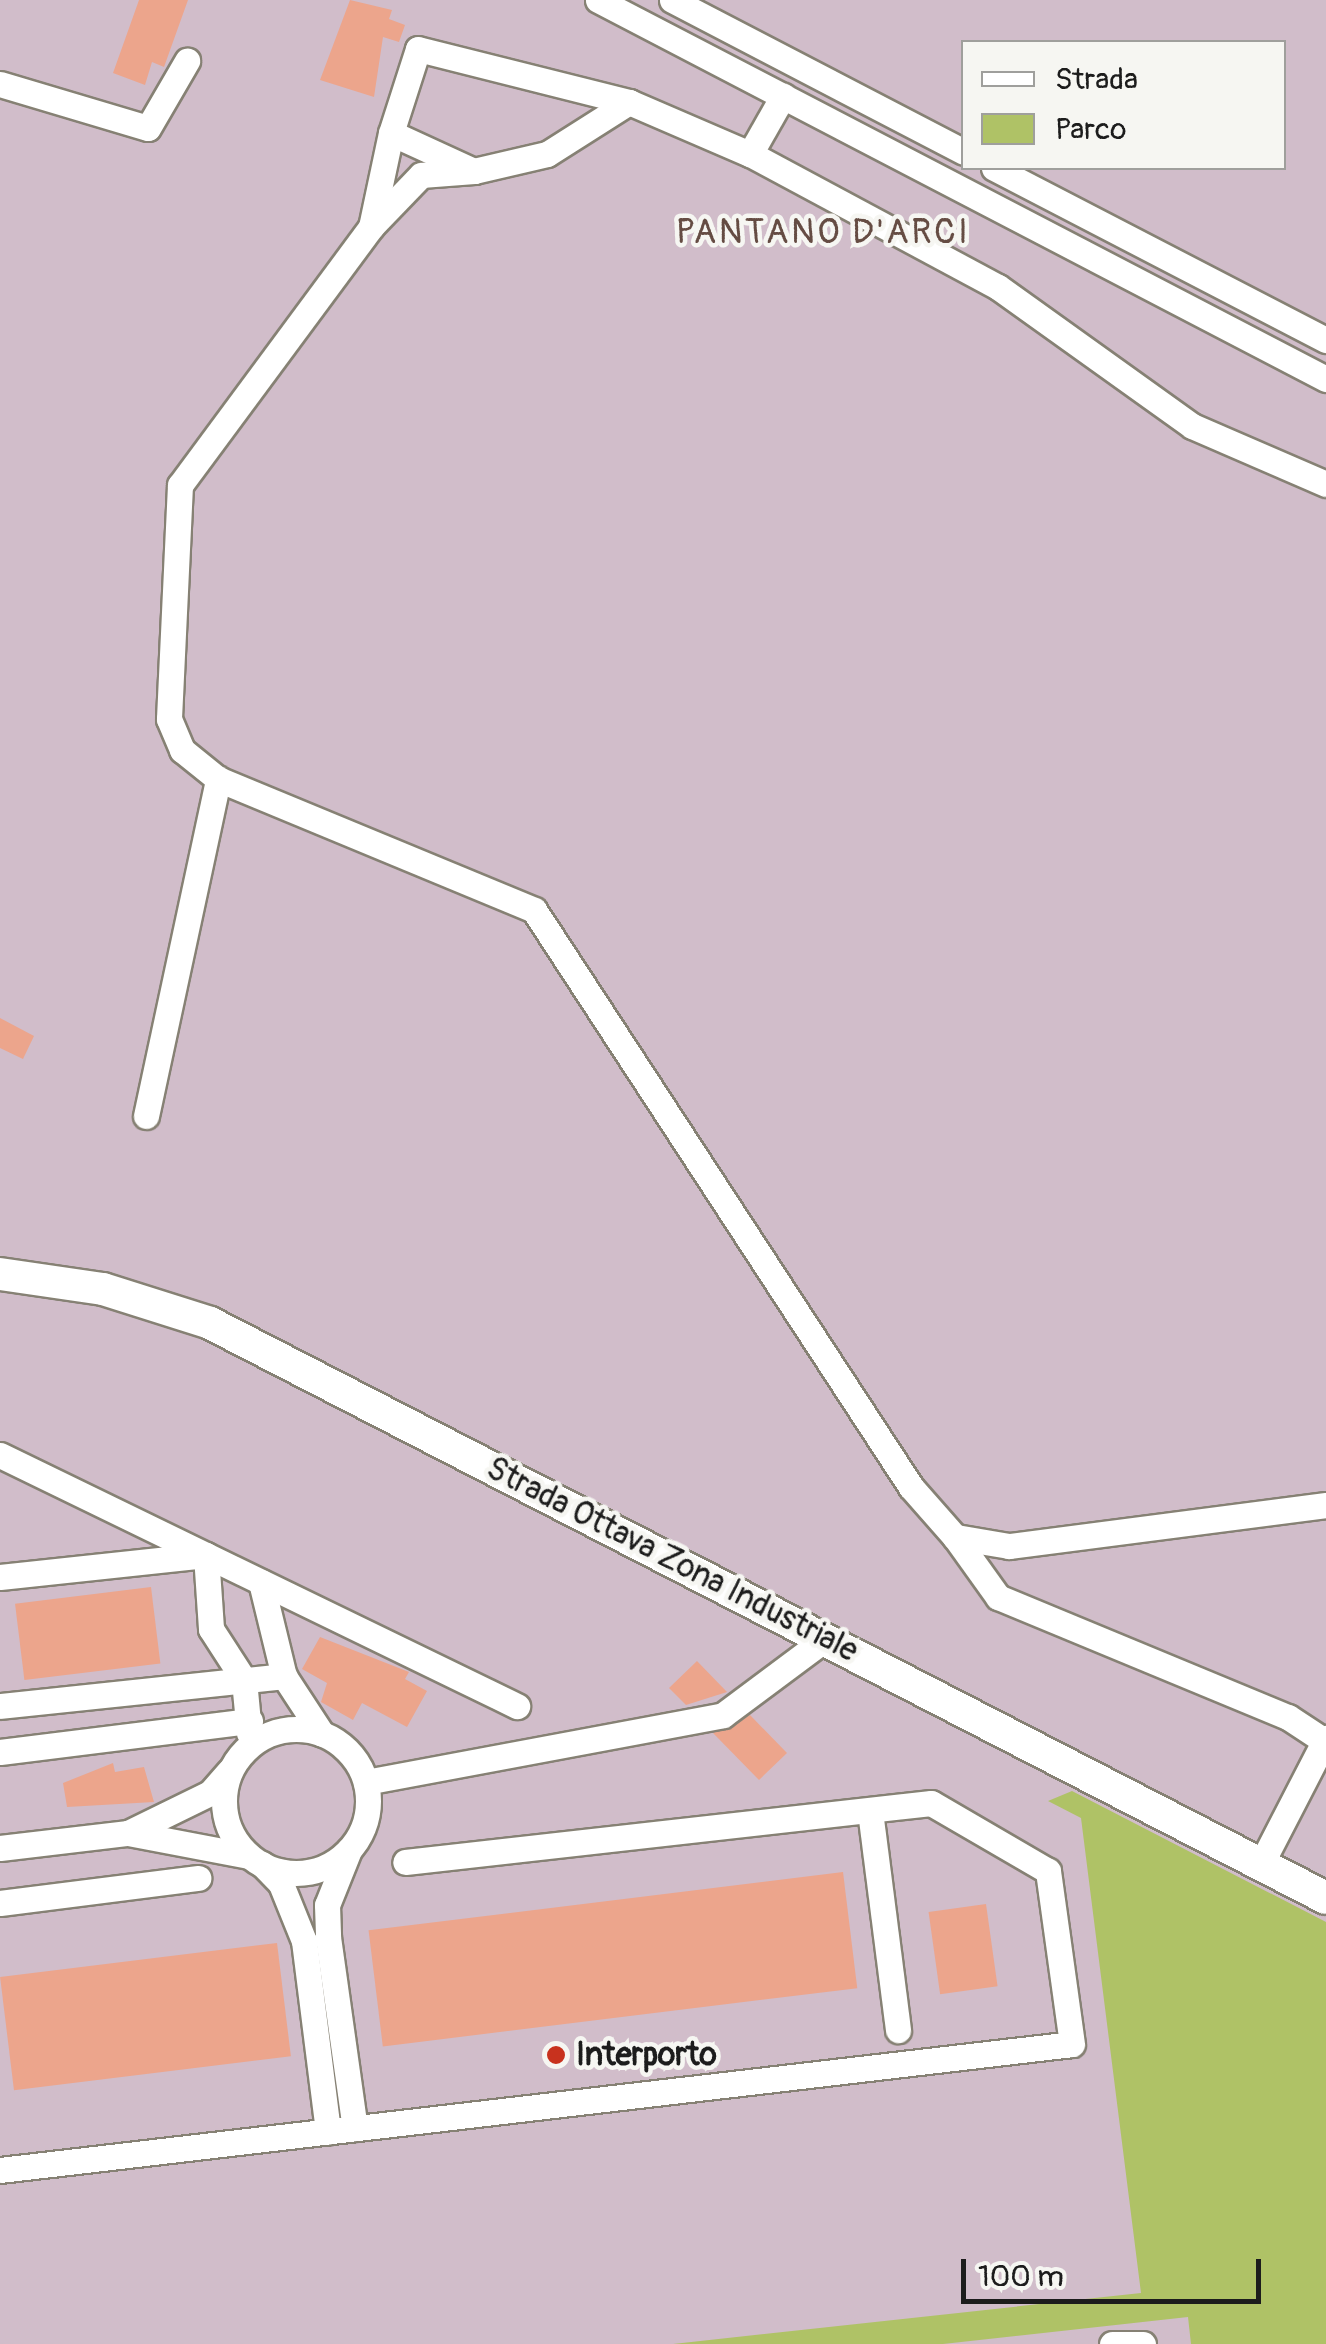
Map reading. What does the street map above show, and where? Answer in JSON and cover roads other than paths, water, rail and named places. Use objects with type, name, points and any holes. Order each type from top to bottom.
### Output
[{"type":"main road","name":"Strada Ottava Zona Industriale","points":[[0,1274],[104,1289],[210,1324],[1326,1898]]},
{"type":"street","points":[[598,0],[1326,378]]},
{"type":"street","points":[[672,0],[961,150]]},
{"type":"street","points":[[748,78],[765,48]]},
{"type":"street","points":[[371,227],[391,133],[418,49],[629,102],[750,154],[998,287],[1192,426],[1326,484]]},
{"type":"street","points":[[0,84],[148,128],[187,61]]},
{"type":"street","points":[[750,154],[782,96]]},
{"type":"street","points":[[629,102],[548,154],[474,171],[420,175],[371,227],[180,485],[169,719],[182,750],[218,779],[534,910],[911,1487],[998,1598],[1288,1717],[1325,1740],[1261,1864]]},
{"type":"street","points":[[391,133],[474,171]]},
{"type":"street","points":[[998,170],[1326,340]]},
{"type":"street","points":[[1297,324],[1326,324]]},
{"type":"street","points":[[146,1116],[218,779]]},
{"type":"street","points":[[0,1455],[517,1706]]},
{"type":"street","points":[[954,1537],[1009,1546],[1326,1505]]},
{"type":"street","points":[[0,1577],[206,1555]]},
{"type":"street","points":[[206,1555],[212,1629],[244,1680],[250,1721],[238,1759],[228,1824],[281,1884],[304,1941],[328,2132]]},
{"type":"street","points":[[262,1582],[284,1676],[322,1734],[366,1782],[362,1830],[349,1850],[328,1905],[328,1937],[355,2128]]},
{"type":"street","points":[[366,1782],[722,1715],[825,1639]]},
{"type":"street","points":[[0,1706],[284,1676]]},
{"type":"street","points":[[0,1752],[250,1721]]},
{"type":"street","points":[[128,1833],[210,1793],[238,1759],[281,1730],[322,1734]]},
{"type":"street","points":[[0,2170],[1072,2044],[1048,1871],[931,1803],[404,1862]]},
{"type":"street","points":[[870,1811],[898,2030]]},
{"type":"street","points":[[0,1848],[128,1833],[308,1872],[349,1850]]},
{"type":"street","points":[[0,1903],[198,1878]]},
{"type":"street","points":[[1112,2344],[1144,2344]]},
{"type":"place","name":"Interporto","points":[[556,2055]]},
{"type":"district","name":"PANTANO D'ARCI","points":[[823,232]]}]
